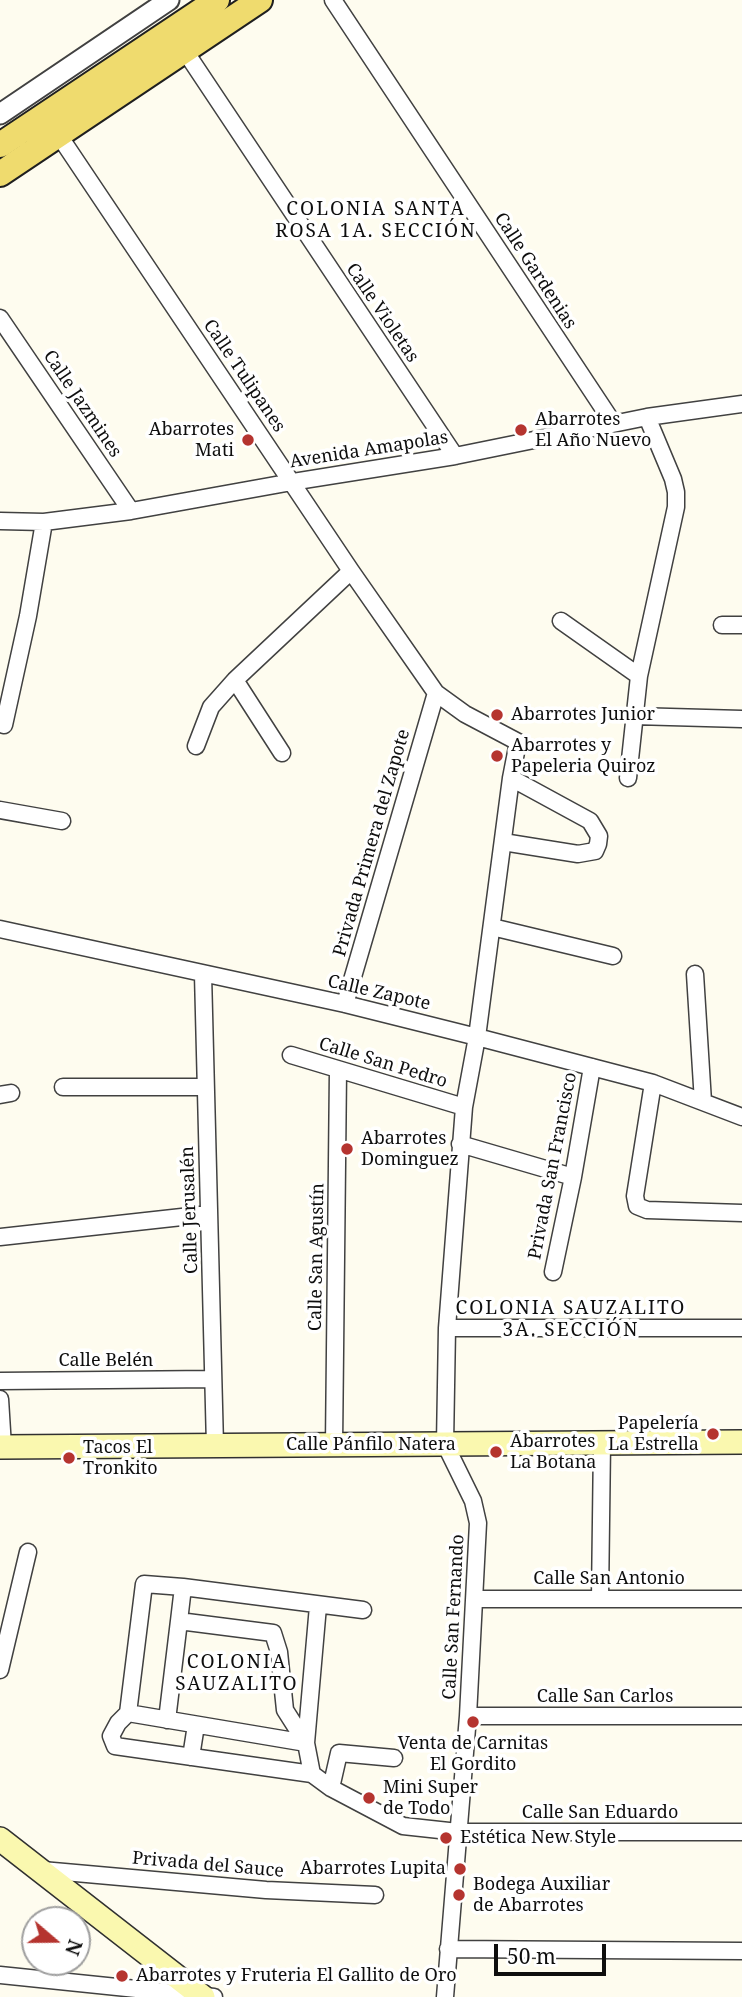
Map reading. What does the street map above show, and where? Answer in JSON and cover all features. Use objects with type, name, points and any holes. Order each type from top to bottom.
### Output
[{"type":"main road","points":[[0,174],[52,125],[217,0]]},
{"type":"main road","points":[[0,145],[52,125],[185,51],[260,0]]},
{"type":"main road","name":"Calle Pánfilo Natera","points":[[1,1447],[742,1442]]},
{"type":"main road","points":[[0,1839],[203,1997]]},
{"type":"street","points":[[0,114],[169,0]]},
{"type":"street","name":"Calle Gardenias","points":[[333,0],[613,423]]},
{"type":"street","name":"Calle Violetas","points":[[185,51],[454,456]]},
{"type":"street","name":"Calle Tulipanes","points":[[52,125],[436,693],[465,714],[518,742],[510,778]]},
{"type":"street","name":"Calle Jazmines","points":[[0,318],[131,511]]},
{"type":"street","name":"Avenida Amapolas","points":[[0,521],[44,522],[131,511],[454,456],[647,417],[742,404]]},
{"type":"street","points":[[628,778],[639,677],[676,507],[673,479],[647,417]]},
{"type":"street","points":[[4,725],[28,616],[44,522]]},
{"type":"street","points":[[197,746],[211,706],[351,571]]},
{"type":"street","points":[[561,621],[639,677]]},
{"type":"street","points":[[722,625],[742,625]]},
{"type":"street","points":[[235,680],[282,753]]},
{"type":"street","name":"Privada Primera del Zapote","points":[[345,1004],[436,693]]},
{"type":"street","points":[[634,716],[742,719]]},
{"type":"street","points":[[503,842],[578,854],[595,852],[599,836],[590,821],[510,778]]},
{"type":"street","name":"Calle San Fernando","points":[[445,1997],[468,1716],[478,1523],[473,1501],[445,1444],[447,1328],[464,1107],[477,1037],[510,778]]},
{"type":"street","points":[[0,810],[62,821]]},
{"type":"street","points":[[492,927],[613,956]]},
{"type":"street","name":"Calle Zapote","points":[[0,929],[345,1004],[477,1037],[653,1083],[742,1117]]},
{"type":"street","name":"Calle Jerusalén","points":[[203,974],[215,1446]]},
{"type":"street","points":[[695,974],[703,1102]]},
{"type":"street","name":"Calle San Pedro","points":[[291,1055],[464,1107]]},
{"type":"street","name":"Privada San Francisco","points":[[553,1272],[592,1067]]},
{"type":"street","name":"Calle San Agustín","points":[[334,1445],[338,1070]]},
{"type":"street","points":[[653,1083],[635,1196],[637,1206],[647,1210],[742,1213]]},
{"type":"street","points":[[64,1087],[205,1087]]},
{"type":"street","points":[[460,1144],[573,1177]]},
{"type":"street","points":[[0,1237],[209,1214]]},
{"type":"street","points":[[447,1328],[742,1328]]},
{"type":"street","name":"Calle Belén","points":[[0,1381],[213,1379]]},
{"type":"street","points":[[0,1399],[1,1447]]},
{"type":"street","points":[[600,1598],[602,1443]]},
{"type":"street","points":[[0,1670],[28,1552]]},
{"type":"street","points":[[318,1606],[306,1742],[312,1774],[115,1746],[111,1736],[128,1713],[144,1584],[363,1610]]},
{"type":"street","points":[[167,1720],[183,1587]]},
{"type":"street","name":"Calle San Antonio","points":[[475,1598],[742,1598]]},
{"type":"street","points":[[179,1621],[273,1633],[279,1652],[285,1710],[306,1742]]},
{"type":"street","points":[[128,1713],[306,1742]]},
{"type":"street","name":"Calle San Carlos","points":[[468,1716],[742,1716]]},
{"type":"street","points":[[191,1757],[196,1725]]},
{"type":"street","points":[[331,1788],[339,1754],[394,1758]]},
{"type":"street","name":"Calle San Eduardo","points":[[312,1774],[331,1788],[403,1826],[458,1832],[742,1832]]},
{"type":"street","name":"Privada del Sauce","points":[[40,1870],[374,1895]]},
{"type":"street","points":[[448,1949],[742,1951]]},
{"type":"street","points":[[0,1975],[93,1991],[214,1997]]},
{"type":"place","name":"Abarrotes El Año Nuevo","points":[[521,430]]},
{"type":"place","name":"Abarrotes Mati","points":[[248,440]]},
{"type":"place","name":"Abarrotes Junior","points":[[497,715]]},
{"type":"place","name":"Abarrotes y Papeleria Quiroz","points":[[497,756]]},
{"type":"place","name":"Abarrotes Dominguez","points":[[347,1149]]},
{"type":"place","name":"Papelería La Estrella","points":[[713,1434]]},
{"type":"place","name":"Abarrotes La Botana","points":[[496,1452]]},
{"type":"place","name":"Tacos El Tronkito","points":[[69,1458]]},
{"type":"place","name":"Venta de Carnitas El Gordito","points":[[473,1722]]},
{"type":"place","name":"Mini Super de Todo","points":[[369,1798]]},
{"type":"place","name":"Estética New Style","points":[[446,1838]]},
{"type":"place","name":"Abarrotes Lupita","points":[[460,1869]]},
{"type":"place","name":"Bodega Auxiliar de Abarrotes","points":[[459,1895]]},
{"type":"place","name":"Abarrotes y Fruteria El Gallito de Oro","points":[[122,1976]]},
{"type":"district","name":"COLONIA SANTA ROSA 1A. SECCIÓN","points":[[376,221]]},
{"type":"district","name":"COLONIA SAUZALITO 3A. SECCIÓN","points":[[571,1320]]},
{"type":"district","name":"COLONIA SAUZALITO","points":[[237,1674]]}]
